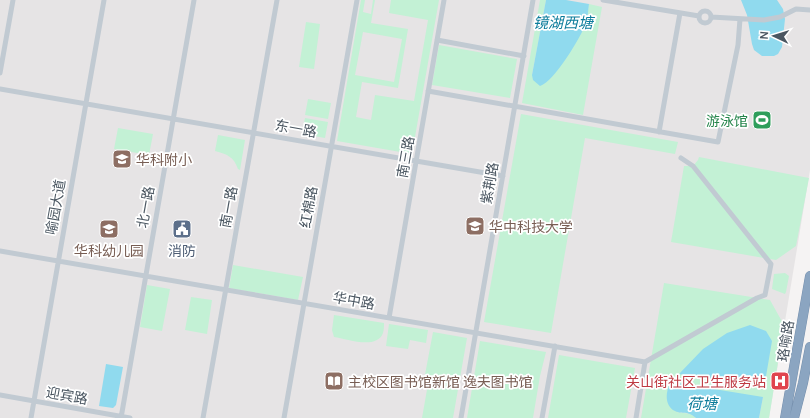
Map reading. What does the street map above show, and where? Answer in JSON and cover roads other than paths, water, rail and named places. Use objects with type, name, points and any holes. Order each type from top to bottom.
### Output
[{"type":"highway","name":"珞喻路","points":[[785,418],[809,292],[810,279]]},
{"type":"highway","name":"珞喻路","points":[[794,418],[804,384],[810,348]]},
{"type":"street","points":[[0,73],[13,0]]},
{"type":"street","name":"喻园大道","points":[[31,418],[104,0]]},
{"type":"street","name":"北一路","points":[[121,417],[194,0]]},
{"type":"street","name":"南一路","points":[[203,418],[277,0]]},
{"type":"street","name":"红棉路","points":[[284,417],[357,0]]},
{"type":"street","name":"南三路","points":[[389,318],[444,0]]},
{"type":"street","name":"紫荆路","points":[[461,418],[534,0]]},
{"type":"street","points":[[603,0],[698,16]]},
{"type":"street","points":[[711,17],[751,20],[771,19],[796,9],[810,10]]},
{"type":"street","points":[[698,16],[702,11],[706,11],[710,13],[711,17]]},
{"type":"street","points":[[659,132],[680,13]]},
{"type":"street","points":[[698,16],[700,22],[704,24],[709,22],[711,17]]},
{"type":"street","points":[[428,91],[718,142],[738,45],[740,19]]},
{"type":"street","points":[[437,40],[524,56]]},
{"type":"street","name":"东一路","points":[[0,90],[503,176]]},
{"type":"street","points":[[636,418],[645,362],[757,298],[765,295],[770,264],[693,166],[681,158]]},
{"type":"street","name":"华中路","points":[[0,251],[645,362]]},
{"type":"street","points":[[542,418],[555,346]]},
{"type":"street","name":"迎宾路","points":[[0,395],[130,418]]},
{"type":"water","name":"镜湖西塘","points":[[546,0],[566,0],[589,4],[586,23],[579,38],[559,68],[546,83],[540,86],[533,80],[532,75]]},
{"type":"water","points":[[741,0],[777,0],[783,9],[785,19],[782,47],[778,54],[774,56],[762,56],[754,50],[747,15]]},
{"type":"water","points":[[750,325],[766,331],[772,341],[764,388],[679,374],[703,349],[727,333]]},
{"type":"water","points":[[106,364],[123,367],[116,405],[113,408],[99,406]]},
{"type":"water","name":"荷塘","points":[[677,383],[763,397],[759,418],[696,418],[688,413],[680,413],[675,411],[669,406],[667,391],[670,384]]},
{"type":"place","name":"游泳馆","points":[[762,120]]},
{"type":"place","name":"华科附小","points":[[122,159]]},
{"type":"place","name":"华中科技大学","points":[[475,226]]},
{"type":"place","name":"华科幼儿园","points":[[109,229]]},
{"type":"place","name":"消防","points":[[182,229]]},
{"type":"place","name":"主校区图书馆新馆 逸夫图书馆","points":[[334,381]]},
{"type":"place","name":"关山街社区卫生服务站","points":[[780,381]]}]
